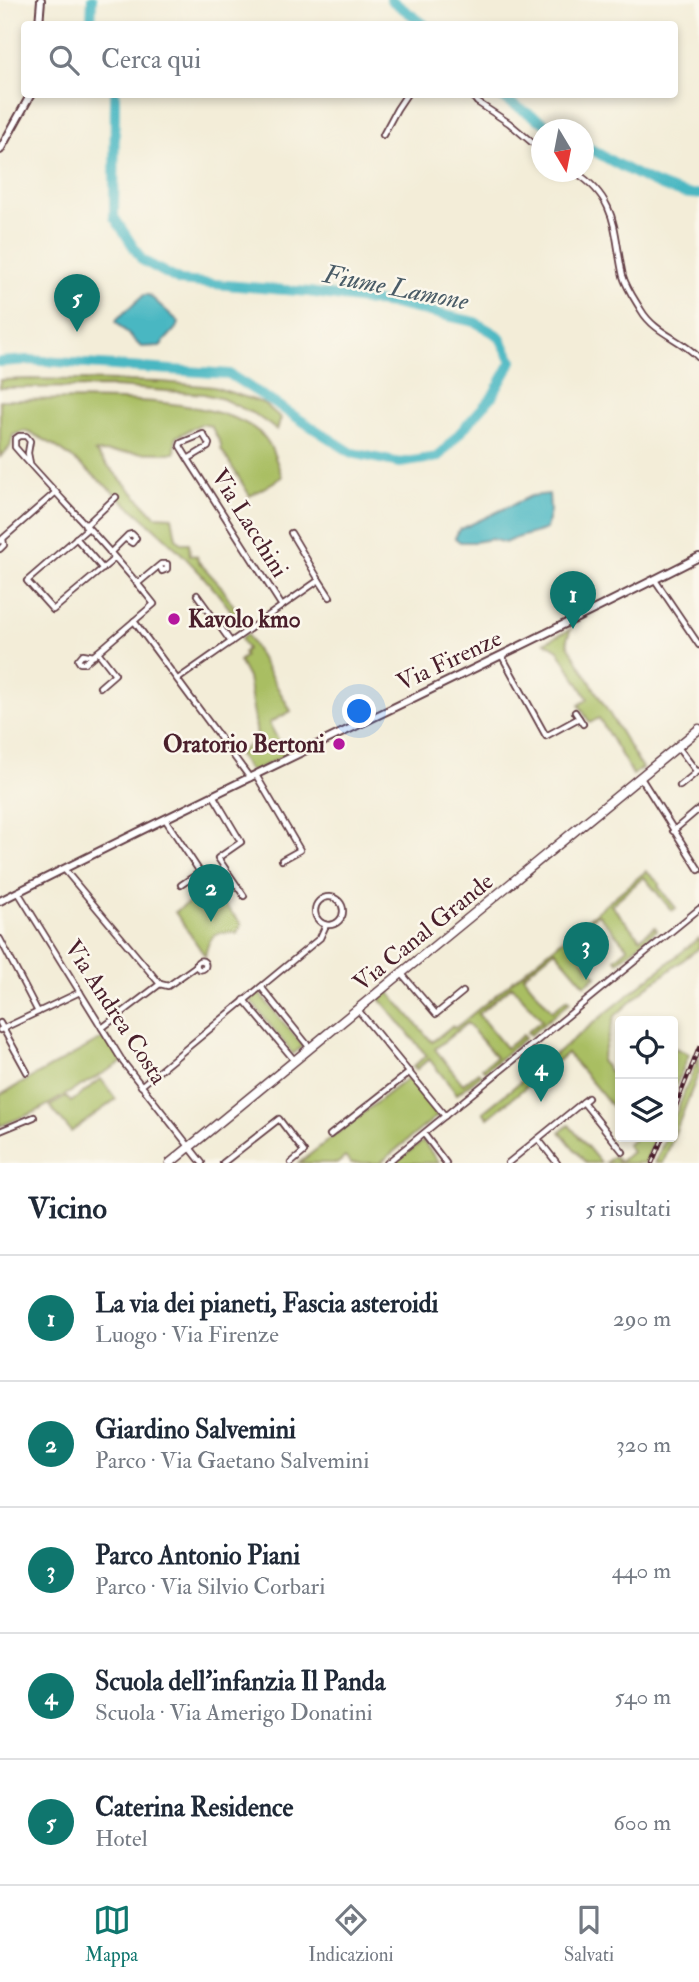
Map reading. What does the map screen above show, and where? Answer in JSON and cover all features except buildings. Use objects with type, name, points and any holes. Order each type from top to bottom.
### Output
[{"type":"main road","name":"Via Canal Grande","points":[[170,1163],[699,729]]},
{"type":"street","points":[[39,21],[41,0]]},
{"type":"street","points":[[0,150],[29,98]]},
{"type":"street","points":[[383,135],[405,98]]},
{"type":"street","points":[[474,98],[531,142]]},
{"type":"street","points":[[590,182],[609,208],[621,257],[623,278],[642,312],[656,328],[699,358]]},
{"type":"street","name":"Via Lacchini","points":[[188,458],[208,447],[203,434],[181,443],[180,446],[282,606]]},
{"type":"street","points":[[30,463],[30,441],[23,435],[19,436],[14,443],[21,453],[154,604],[96,654],[115,674],[100,687]]},
{"type":"street","points":[[0,549],[4,545],[2,539],[56,492]]},
{"type":"street","points":[[114,559],[53,610],[27,581],[116,498]]},
{"type":"street","name":"Via Lacchini","points":[[291,533],[330,597]]},
{"type":"street","points":[[76,538],[103,569]]},
{"type":"street","points":[[110,554],[126,539]]},
{"type":"street","name":"Via Firenze","points":[[0,901],[699,557]]},
{"type":"street","points":[[137,584],[160,566]]},
{"type":"street","name":"Via Lacchini","points":[[178,679],[319,580]]},
{"type":"street","points":[[655,580],[699,645]]},
{"type":"street","points":[[197,595],[230,642]]},
{"type":"street","points":[[134,621],[253,776],[300,850],[282,860]]},
{"type":"street","points":[[502,656],[546,736],[579,718]]},
{"type":"street","points":[[575,712],[583,724]]},
{"type":"street","points":[[677,746],[698,771],[680,786]]},
{"type":"street","points":[[640,777],[699,870]]},
{"type":"street","points":[[214,795],[241,842],[218,858],[243,896]]},
{"type":"street","points":[[673,831],[699,809]]},
{"type":"street","points":[[165,819],[200,872],[181,885]]},
{"type":"street","points":[[63,868],[160,984],[168,985],[196,965]]},
{"type":"street","name":"Via Andrea Costa","points":[[18,892],[123,1062],[202,1163]]},
{"type":"street","points":[[324,898],[334,898],[341,903],[344,913],[339,922],[326,925],[316,916],[316,907],[324,898]]},
{"type":"street","points":[[387,1163],[699,909]]},
{"type":"street","points":[[141,1086],[320,938],[326,925]]},
{"type":"street","points":[[0,939],[38,1012]]},
{"type":"street","points":[[402,974],[436,1014],[463,992]]},
{"type":"street","points":[[102,1028],[160,984]]},
{"type":"street","points":[[261,987],[310,1049]]},
{"type":"street","points":[[27,1072],[1,1027],[80,992]]},
{"type":"street","points":[[244,1000],[295,1062]]},
{"type":"street","points":[[358,1010],[446,1116]]},
{"type":"street","points":[[331,1135],[410,1072]]},
{"type":"street","points":[[508,1163],[588,1098]]},
{"type":"street","points":[[583,1102],[623,1152]]},
{"type":"street","points":[[0,1131],[34,1117]]},
{"type":"street","points":[[223,1163],[279,1119],[304,1152],[291,1163]]},
{"type":"street","points":[[424,1134],[446,1163]]},
{"type":"street","points":[[538,1139],[558,1163]]},
{"type":"green space","points":[[0,380],[162,382],[214,387],[263,403],[281,418],[277,430],[254,414],[223,399],[204,394],[115,387],[0,388]]},
{"type":"green space","points":[[100,399],[179,405],[215,412],[244,423],[265,438],[282,477],[250,496],[221,449],[211,426],[201,424],[176,437],[175,453],[95,452],[155,516],[172,517],[176,538],[181,543],[189,543],[190,555],[197,556],[198,561],[221,586],[246,625],[243,628],[215,590],[166,539],[71,457],[24,431],[13,435],[10,447],[0,457],[0,400]]},
{"type":"green space","points":[[571,629],[568,645],[642,768],[633,775],[599,718],[590,723],[579,705],[588,699],[558,650],[545,642]]},
{"type":"green space","points":[[247,634],[291,711],[269,723],[286,755],[253,771],[248,769],[238,754],[256,740],[257,735],[248,678],[239,661],[245,656],[243,653],[247,649],[241,639]]},
{"type":"green space","points":[[646,871],[660,884],[658,886],[676,908],[672,911],[644,877],[611,905],[640,938],[655,927],[657,930],[618,962],[615,959],[628,948],[598,914],[567,940],[596,976],[585,985],[555,950],[523,976],[552,1011],[567,999],[570,1002],[530,1035],[527,1032],[542,1020],[512,986],[478,1014],[506,1048],[523,1035],[525,1038],[485,1071],[482,1068],[496,1057],[467,1023],[435,1049],[463,1084],[478,1072],[481,1075],[457,1094],[429,1059],[416,1070],[413,1067],[426,1055],[380,999],[389,992],[432,1042],[453,1025],[455,1028],[464,1021]]},
{"type":"green space","points":[[215,885],[226,907],[242,924],[237,933],[223,932],[214,936],[205,956],[175,912]]},
{"type":"green space","points":[[699,938],[699,948],[646,988],[615,1016],[601,1061],[615,1077],[615,1110],[567,1053],[488,1118],[483,1112]]},
{"type":"green space","points":[[259,993],[303,1046],[293,1054],[250,1000]]},
{"type":"green space","points":[[107,1036],[123,1062],[35,1112],[0,1126],[0,1095]]},
{"type":"green space","points":[[678,1049],[689,1054],[678,1081]]},
{"type":"green space","points":[[699,1056],[699,1072],[678,1125],[678,1108]]},
{"type":"green space","points":[[408,1078],[438,1115],[380,1163],[351,1163],[345,1157],[338,1163],[299,1163]]},
{"type":"green space","points":[[101,1079],[116,1099],[71,1132],[50,1106],[66,1097],[71,1102]]},
{"type":"green space","points":[[569,1125],[601,1163],[586,1163],[560,1132]]},
{"type":"green space","points":[[423,1141],[439,1163],[394,1163]]},
{"type":"green space","points":[[631,1142],[653,1142],[645,1163],[605,1163],[614,1156],[619,1162],[632,1152],[627,1145]]},
{"type":"green space","points":[[664,1142],[671,1142],[663,1163],[655,1163]]},
{"type":"water","points":[[144,295],[149,295],[179,322],[160,346],[141,347],[116,322]]},
{"type":"water","points":[[549,494],[550,511],[546,529],[505,543],[491,539],[460,542],[455,538],[459,530],[531,496]]},
{"type":"waterway","name":"Fiume Lamone","points":[[91,21],[92,0]]},
{"type":"waterway","name":"Fiume Lamone","points":[[391,0],[420,21]]},
{"type":"waterway","name":"Fiume Lamone","points":[[0,362],[28,360],[229,374],[352,453],[400,463],[438,457],[492,397],[512,361],[499,336],[475,322],[398,305],[308,292],[180,281],[142,260],[114,217],[115,98]]},
{"type":"waterway","name":"Fiume Lamone","points":[[503,98],[538,119]]},
{"type":"waterway","name":"Fiume Lamone","points":[[594,151],[657,184],[687,194],[699,194]]},
{"type":"railway","points":[[678,1100],[699,1048]]},
{"type":"railway","points":[[652,1163],[661,1142]]},
{"type":"place","name":"Caterina Residence","points":[[77,332]]},
{"type":"place","name":"Kavolo km0","points":[[174,619]]},
{"type":"place","name":"La via dei pianeti, Fascia asteroidi","points":[[573,629]]},
{"type":"place","name":"Oratorio Bertoni","points":[[339,744]]},
{"type":"place","name":"Giardino Salvemini","points":[[211,922]]},
{"type":"place","name":"Parco Antonio Piani","points":[[586,980]]},
{"type":"place","name":"Scuola dell'infanzia Il Panda","points":[[541,1102]]}]
